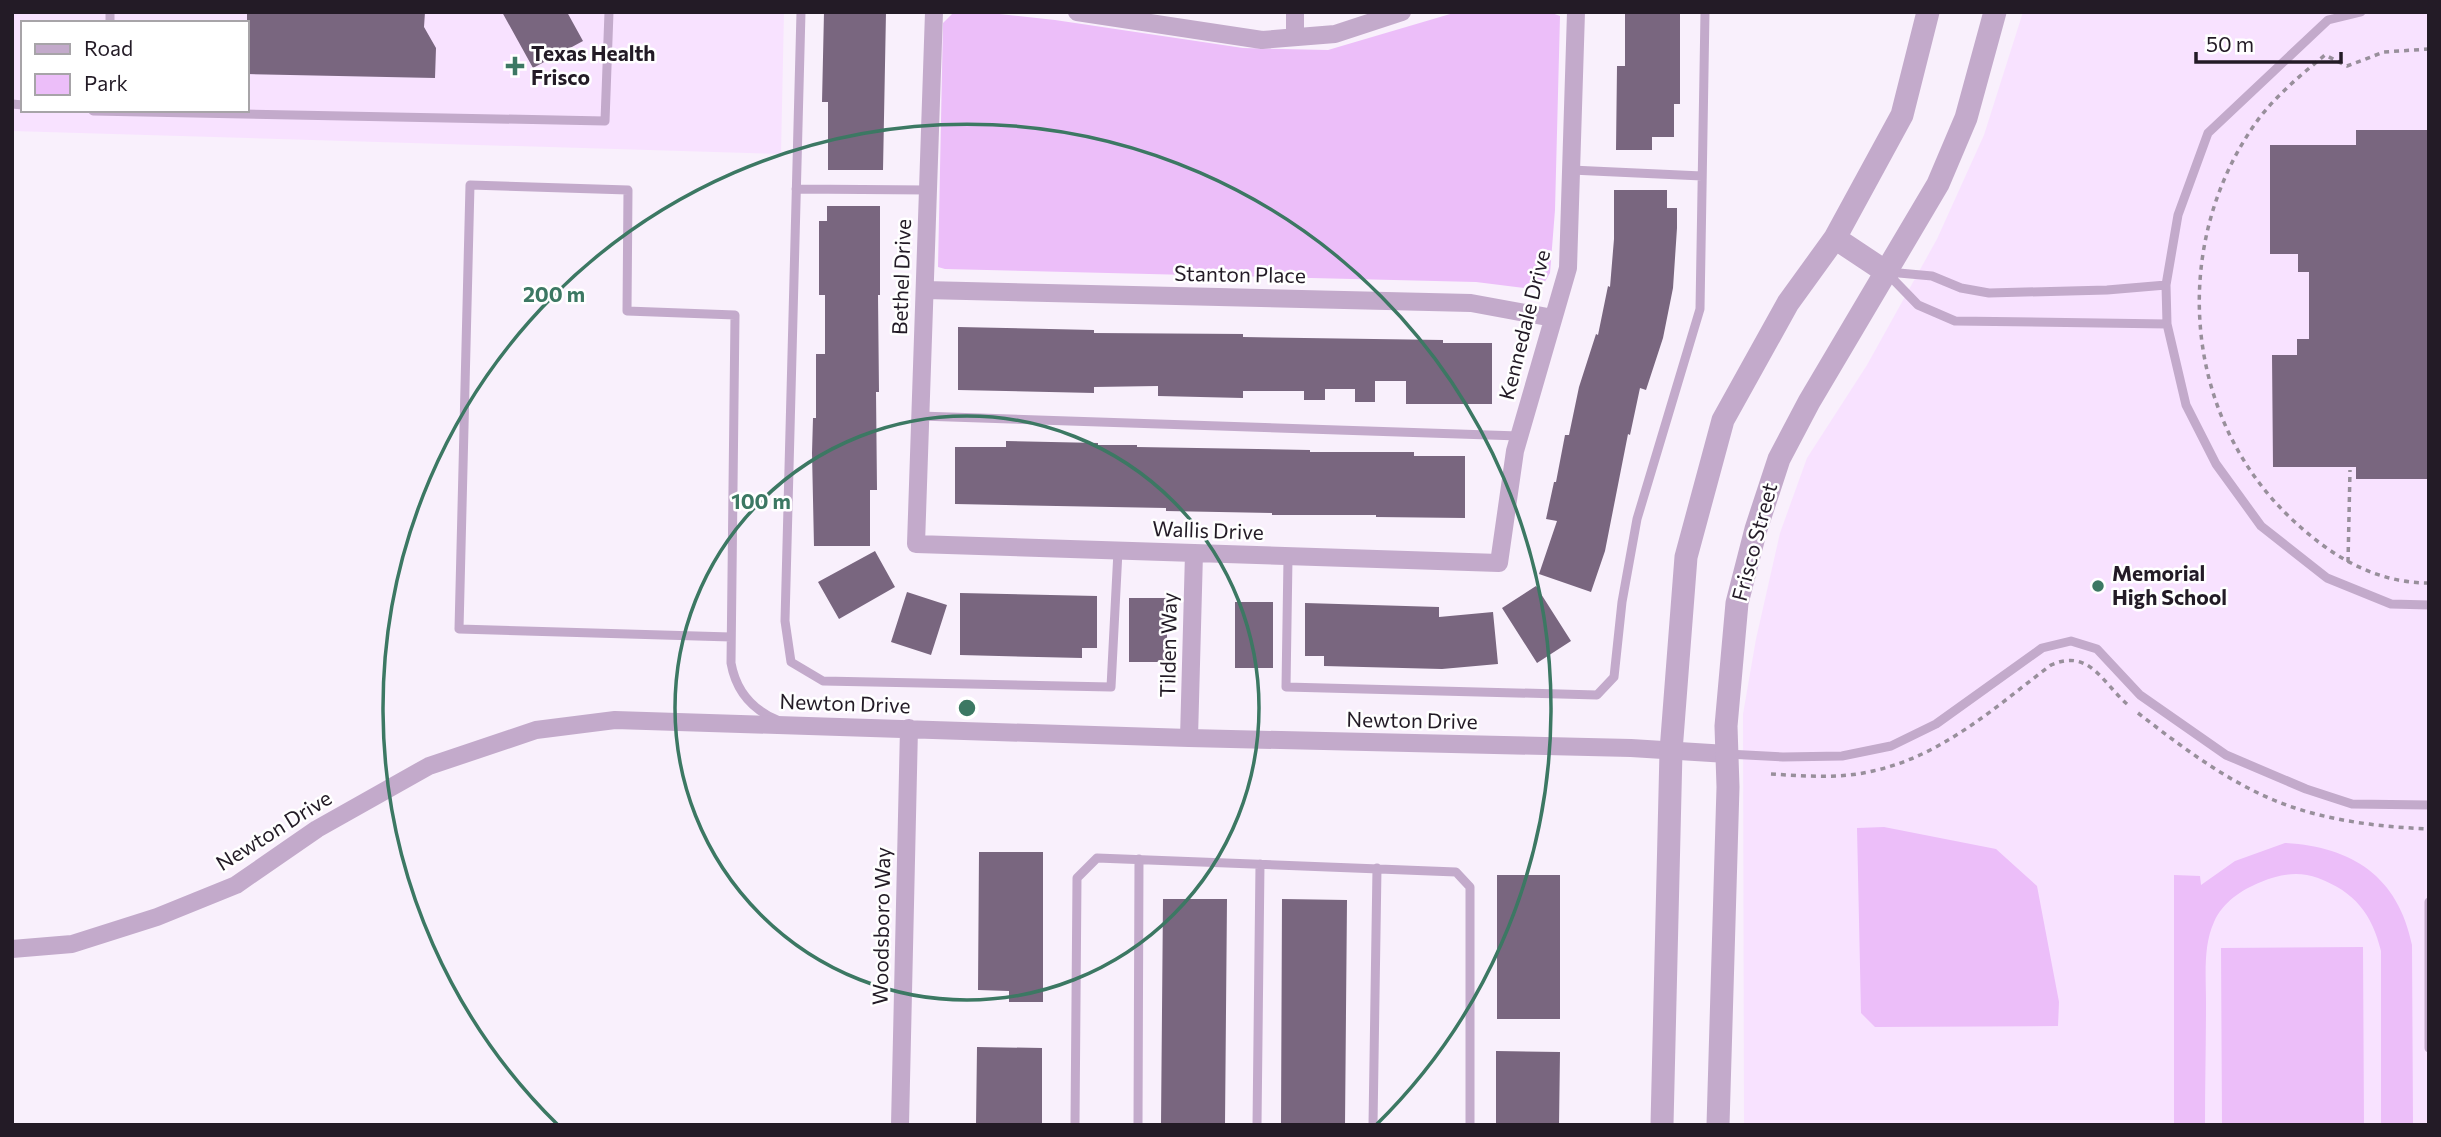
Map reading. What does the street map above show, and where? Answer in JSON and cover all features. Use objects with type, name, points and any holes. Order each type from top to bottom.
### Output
[{"type":"street","name":"Bethel Drive","points":[[916,544],[934,12]]},
{"type":"street","points":[[1077,12],[1262,40],[1335,34],[1402,12]]},
{"type":"street","points":[[1295,12],[1295,37]]},
{"type":"street","name":"Kennedale Drive","points":[[1499,563],[1515,451],[1568,268],[1576,12]]},
{"type":"street","points":[[1662,1125],[1671,751],[1686,557],[1723,420],[1788,303],[1835,238],[1902,116],[1928,12]]},
{"type":"street","name":"Frisco Street","points":[[1718,1125],[1727,726],[1737,603],[1756,529],[1779,459],[1938,184],[1966,118],[1995,12]]},
{"type":"street","points":[[1835,238],[1886,272]]},
{"type":"street","name":"Stanton Place","points":[[925,290],[1471,303],[1553,318]]},
{"type":"street","name":"Wallis Drive","points":[[916,544],[1499,563]]},
{"type":"street","name":"Tilden Way","points":[[1189,738],[1194,553]]},
{"type":"street","name":"Newton Drive","points":[[12,949],[72,944],[158,917],[236,885],[317,828],[429,766],[536,730],[615,720],[1727,754]]},
{"type":"street","name":"Woodsboro Way","points":[[900,1125],[909,728]]},
{"type":"lane","points":[[144,112],[604,121],[609,12]]},
{"type":"lane","points":[[801,12],[785,621],[791,662],[823,681],[1111,687],[1118,551]]},
{"type":"lane","points":[[1287,558],[1286,687],[1597,695],[1615,677],[1622,602],[1637,519],[1700,310],[1705,12]]},
{"type":"lane","points":[[2361,12],[2326,16],[2208,133],[2178,215],[2166,285],[2167,324],[2186,405],[2216,464],[2261,526],[2327,578],[2391,604],[2429,605]]},
{"type":"lane","points":[[1571,170],[1702,176]]},
{"type":"lane","points":[[731,637],[459,629],[470,185],[628,190],[627,311],[735,315],[731,637],[733,676],[743,695],[759,712],[792,725]]},
{"type":"lane","points":[[796,189],[928,190]]},
{"type":"lane","points":[[1886,272],[1933,276],[1961,288],[1989,293],[2106,290],[2166,285]]},
{"type":"lane","points":[[1886,272],[1918,305],[1955,320],[2167,324]]},
{"type":"lane","points":[[920,416],[1519,436]]},
{"type":"lane","points":[[1727,754],[1842,756],[1891,746],[1936,724],[2042,648],[2071,641],[2097,649],[2140,695],[2226,755],[2306,789],[2352,804],[2429,805]]},
{"type":"lane","points":[[1075,1125],[1077,878],[1097,858],[1456,872],[1469,887],[1469,1125]]},
{"type":"lane","points":[[1138,1125],[1139,859]]},
{"type":"lane","points":[[1257,1125],[1260,863]]},
{"type":"lane","points":[[1373,1125],[1377,868]]},
{"type":"lane","points":[[2429,902],[2429,1048]]},
{"type":"path","points":[[2429,49],[2384,52],[2347,66],[2325,54],[2302,73],[2261,116],[2239,150],[2218,194],[2202,251],[2199,281],[2200,339],[2210,385],[2235,446],[2267,493],[2307,533],[2348,562],[2387,578],[2429,583]]},
{"type":"path","points":[[2348,562],[2350,470]]},
{"type":"shaded area","name":"Texas Health Frisco","points":[[12,12],[784,12],[781,154],[12,131]]},
{"type":"shaded area","name":"Memorial High School","points":[[2023,12],[2429,12],[2429,1125],[1744,1125],[1743,714],[1756,639],[1780,533],[1807,458],[1867,365],[1937,239],[1984,135]]},
{"type":"green space","points":[[954,12],[1055,20],[1243,48],[1328,50],[1457,12],[1549,12],[1560,16],[1555,210],[1550,273],[1540,290],[1476,282],[938,267],[943,23]]},
{"type":"green space","points":[[1884,827],[1996,849],[2037,886],[2059,1002],[2058,1026],[1875,1027],[1861,1013],[1857,828]]},
{"type":"green space","points":[[2285,843],[2331,851],[2351,859],[2383,883],[2396,901],[2412,945],[2413,1125],[2381,1125],[2381,951],[2373,926],[2360,906],[2342,890],[2318,878],[2290,874],[2246,889],[2228,903],[2214,922],[2210,931],[2206,961],[2205,1125],[2174,1125],[2174,875],[2200,876],[2201,885],[2235,861]]},
{"type":"green space","points":[[2363,947],[2364,1125],[2222,1125],[2221,948]]},
{"type":"building","points":[[247,12],[425,12],[424,27],[436,48],[435,78],[248,74]]},
{"type":"building","name":"Texas Health Frisco","points":[[502,12],[567,12],[583,41],[533,68]]},
{"type":"building","points":[[824,12],[886,12],[883,170],[828,170],[828,102],[822,102]]},
{"type":"building","points":[[1625,12],[1680,12],[1680,104],[1674,104],[1674,137],[1652,137],[1652,150],[1616,150],[1617,66],[1625,66]]},
{"type":"building","points":[[2356,130],[2429,130],[2429,479],[2356,479],[2356,467],[2273,467],[2272,355],[2297,355],[2297,339],[2309,339],[2309,272],[2298,272],[2298,254],[2270,254],[2270,145],[2356,145]]},
{"type":"building","points":[[1614,190],[1667,190],[1667,208],[1677,208],[1677,228],[1673,288],[1663,338],[1646,390],[1640,388],[1605,551],[1591,592],[1539,574],[1557,521],[1546,519],[1565,435],[1569,435],[1579,387],[1596,334],[1598,335],[1608,286],[1610,287]]},
{"type":"building","points":[[827,206],[880,206],[877,490],[870,490],[870,546],[814,546],[812,453],[813,418],[816,418],[816,354],[825,354],[825,295],[819,295],[819,221],[827,221]]},
{"type":"building","points":[[958,327],[1492,343],[1492,404],[1406,404],[1406,381],[1375,381],[1375,402],[1355,402],[1355,389],[1325,389],[1325,400],[1304,400],[1304,391],[1243,391],[1243,398],[1158,396],[1158,386],[1094,387],[1094,393],[958,390]]},
{"type":"building","points":[[1006,441],[1310,452],[1414,452],[1414,456],[1465,456],[1465,518],[1272,515],[1166,511],[1166,508],[955,504],[955,447],[1006,447]]},
{"type":"building","points":[[875,551],[895,587],[839,619],[818,582]]},
{"type":"building","points":[[1536,586],[1571,641],[1537,663],[1502,608]]},
{"type":"building","points":[[907,592],[947,605],[931,655],[891,642]]},
{"type":"building","points":[[960,593],[1097,596],[1097,648],[1082,648],[1082,658],[960,655]]},
{"type":"building","points":[[1129,598],[1167,598],[1167,662],[1129,662]]},
{"type":"building","points":[[1235,602],[1273,602],[1273,668],[1235,668]]},
{"type":"building","points":[[1305,603],[1439,607],[1439,617],[1493,612],[1498,664],[1442,669],[1324,666],[1324,656],[1305,656]]},
{"type":"building","points":[[979,852],[1043,852],[1043,1002],[1009,1002],[1009,991],[978,990]]},
{"type":"building","points":[[1497,875],[1560,875],[1560,1019],[1497,1019]]},
{"type":"building","points":[[1163,899],[1227,899],[1225,1125],[1161,1125]]},
{"type":"building","points":[[1282,899],[1347,900],[1345,1125],[1281,1125]]},
{"type":"building","points":[[977,1047],[1042,1048],[1042,1125],[976,1125]]},
{"type":"building","points":[[1496,1051],[1560,1052],[1559,1125],[1496,1125]]},
{"type":"place","name":"Texas Health Frisco","points":[[515,66]]},
{"type":"place","name":"Memorial High School","points":[[2098,586]]}]
